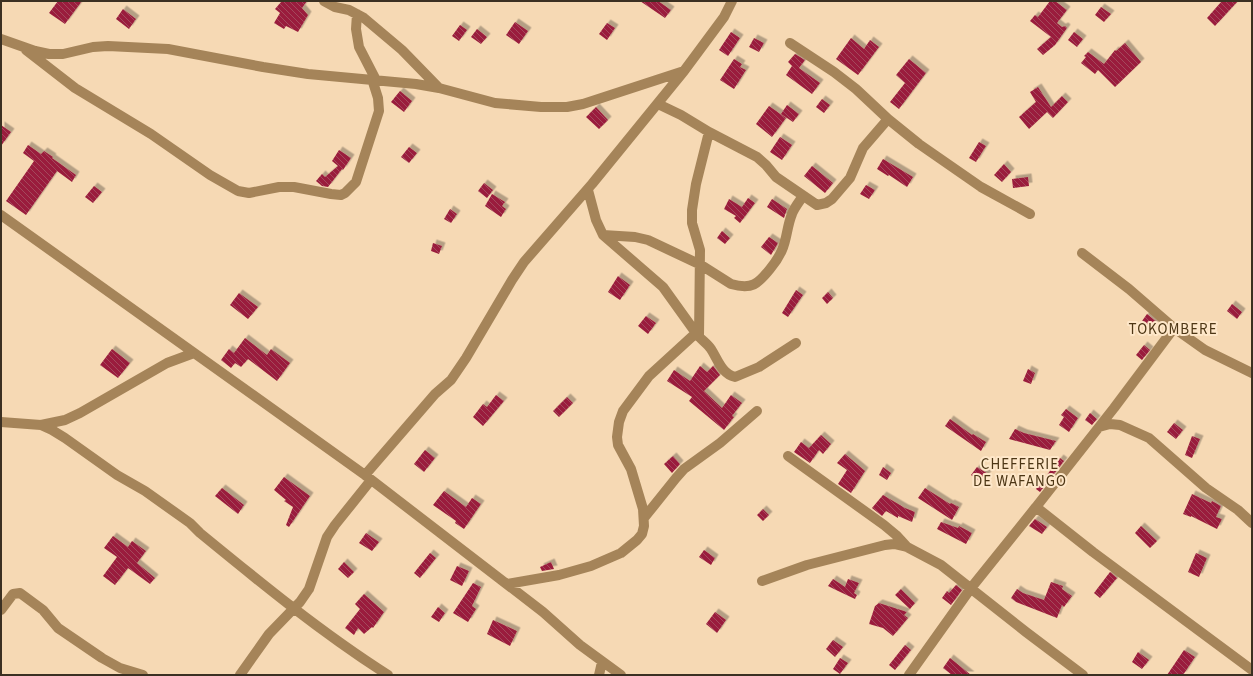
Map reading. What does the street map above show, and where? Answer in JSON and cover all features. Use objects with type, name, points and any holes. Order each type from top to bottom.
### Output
[{"type":"street","points":[[324,1],[335,7],[349,10],[364,18],[402,50],[439,88]]},
{"type":"street","points":[[240,675],[269,634],[300,602],[309,589],[327,538],[335,525],[368,477],[435,394],[451,380],[524,262],[588,190],[658,104],[724,17],[730,2]]},
{"type":"street","points":[[21,46],[75,88],[151,134],[210,175],[238,191],[249,193],[279,187],[294,187],[341,195],[356,182],[379,111],[374,80],[359,46],[356,29],[357,14]]},
{"type":"street","points":[[1,39],[49,54],[63,54],[93,47],[108,46],[168,49],[308,74],[398,81],[439,88],[495,103],[541,107],[567,107],[583,104],[684,71]]},
{"type":"street","points":[[790,43],[851,85],[888,119],[919,144],[981,187],[1030,214]]},
{"type":"street","points":[[658,104],[757,157],[776,176],[817,205],[826,203],[832,199],[850,178],[863,148],[888,119]]},
{"type":"street","points":[[507,584],[559,575],[591,566],[621,553],[642,534],[644,518],[643,509],[631,469],[618,445],[618,422],[623,411],[649,376],[698,335],[701,265],[700,250],[692,223],[692,210],[696,184],[709,132]]},
{"type":"street","points":[[588,190],[596,220],[603,235],[662,287],[698,335],[710,348],[728,375],[735,377],[759,367],[796,343]]},
{"type":"street","points":[[603,235],[635,237],[648,240],[701,265],[731,284],[736,286],[746,286],[758,283],[775,263],[782,250],[791,216],[803,196]]},
{"type":"street","points":[[1,215],[368,477],[543,612],[580,645],[621,675]]},
{"type":"street","points":[[1082,253],[1129,289],[1174,328],[1205,350],[1252,373]]},
{"type":"street","points":[[909,675],[971,588],[1099,427],[1174,328]]},
{"type":"street","points":[[1,422],[40,425],[65,420],[80,413],[160,366],[194,353]]},
{"type":"street","points":[[644,518],[684,469],[720,443],[756,411]]},
{"type":"street","points":[[1099,427],[1110,424],[1120,425],[1149,438],[1206,488],[1238,510],[1252,523]]},
{"type":"street","points":[[40,425],[65,438],[117,475],[145,491],[190,523],[200,533],[294,608],[388,675]]},
{"type":"street","points":[[788,456],[884,525],[907,547]]},
{"type":"street","points":[[1036,507],[1093,552],[1252,670]]},
{"type":"street","points":[[762,581],[807,565],[885,545],[894,544],[907,547],[941,565],[1083,675]]},
{"type":"street","points":[[1,610],[13,594],[20,593],[43,610],[58,628],[102,658],[120,668],[143,675]]},
{"type":"street","points":[[599,675],[602,662]]},
{"type":"street","points":[[1248,675],[1252,674]]},
{"type":"building","points":[[58,1],[82,1],[65,24],[49,13]]},
{"type":"building","points":[[282,1],[307,1],[302,8],[308,15],[298,32],[286,26],[284,29],[274,23],[280,13],[275,9]]},
{"type":"building","points":[[640,1],[658,1],[671,10],[665,18]]},
{"type":"building","points":[[1050,1],[1055,1],[1067,10],[1057,23],[1062,27],[1065,26],[1067,28],[1055,45],[1043,55],[1037,49],[1051,37],[1030,21],[1035,15],[1038,17]]},
{"type":"building","points":[[1222,1],[1238,1],[1215,26],[1207,18]]},
{"type":"building","points":[[1101,7],[1111,14],[1104,22],[1095,15]]},
{"type":"building","points":[[123,9],[136,19],[129,29],[116,19]]},
{"type":"building","points":[[515,22],[528,31],[519,44],[506,35]]},
{"type":"building","points":[[607,23],[615,28],[607,40],[599,34]]},
{"type":"building","points":[[460,25],[467,30],[459,41],[452,36]]},
{"type":"building","points":[[477,29],[487,37],[481,44],[471,37]]},
{"type":"building","points":[[731,32],[740,38],[728,56],[719,50]]},
{"type":"building","points":[[1074,32],[1083,39],[1077,47],[1068,40]]},
{"type":"building","points":[[754,38],[764,43],[759,52],[749,47]]},
{"type":"building","points":[[851,38],[864,49],[870,40],[879,47],[858,75],[836,59]]},
{"type":"building","points":[[1125,43],[1141,62],[1115,87],[1098,70],[1095,74],[1081,63],[1086,57],[1084,56],[1088,52],[1104,64],[1115,50],[1116,51]]},
{"type":"building","points":[[795,54],[805,60],[799,68],[820,83],[812,94],[786,75],[792,66],[788,62]]},
{"type":"building","points":[[734,59],[742,64],[740,67],[746,70],[734,89],[720,80]]},
{"type":"building","points":[[909,59],[926,73],[899,109],[890,102],[905,83],[896,75]]},
{"type":"building","points":[[1038,87],[1051,107],[1062,96],[1068,102],[1053,118],[1047,112],[1029,129],[1019,117],[1036,102],[1030,92]]},
{"type":"building","points":[[400,91],[412,101],[404,112],[391,102]]},
{"type":"building","points":[[822,99],[830,105],[824,113],[816,107]]},
{"type":"building","points":[[787,105],[799,114],[793,122],[781,114]]},
{"type":"building","points":[[769,106],[786,118],[772,137],[756,124]]},
{"type":"building","points":[[596,107],[608,120],[599,129],[586,117]]},
{"type":"building","points":[[1,125],[11,132],[1,146]]},
{"type":"building","points":[[780,137],[792,145],[782,160],[770,152]]},
{"type":"building","points":[[979,142],[986,146],[976,162],[969,158]]},
{"type":"building","points":[[28,145],[41,154],[44,151],[76,175],[72,182],[57,171],[26,215],[6,201],[34,161],[23,153]]},
{"type":"building","points":[[409,147],[417,153],[409,163],[401,157]]},
{"type":"building","points":[[339,150],[351,158],[328,187],[322,186],[316,181],[322,174],[325,177],[338,166],[332,161]]},
{"type":"building","points":[[883,159],[913,177],[907,187],[877,169]]},
{"type":"building","points":[[1004,164],[1011,172],[1002,182],[994,175]]},
{"type":"building","points":[[812,166],[833,183],[825,193],[804,176]]},
{"type":"building","points":[[1028,177],[1029,186],[1013,188],[1012,179]]},
{"type":"building","points":[[484,183],[493,190],[487,198],[478,191]]},
{"type":"building","points":[[866,185],[875,190],[869,199],[860,194]]},
{"type":"building","points":[[94,186],[102,192],[93,203],[85,197]]},
{"type":"building","points":[[492,194],[505,202],[502,206],[506,209],[501,217],[485,206]]},
{"type":"building","points":[[748,198],[755,203],[740,223],[734,218],[736,216],[724,209],[729,199],[742,207]]},
{"type":"building","points":[[772,199],[787,209],[784,218],[767,207]]},
{"type":"building","points":[[450,209],[457,214],[451,223],[444,219]]},
{"type":"building","points":[[722,231],[730,238],[725,244],[717,238]]},
{"type":"building","points":[[769,237],[778,243],[771,255],[761,247]]},
{"type":"building","points":[[433,243],[442,246],[439,254],[431,251]]},
{"type":"building","points":[[618,276],[630,285],[620,300],[608,292]]},
{"type":"building","points":[[796,290],[803,295],[788,317],[782,313]]},
{"type":"building","points":[[828,292],[833,298],[827,304],[822,298]]},
{"type":"building","points":[[239,293],[258,307],[248,319],[230,305]]},
{"type":"building","points":[[1232,304],[1242,312],[1237,319],[1227,311]]},
{"type":"building","points":[[1147,314],[1157,322],[1153,328],[1142,321]]},
{"type":"building","points":[[646,316],[656,323],[648,334],[638,326]]},
{"type":"building","points":[[245,338],[267,355],[271,349],[290,363],[277,381],[248,359],[241,367],[235,363],[231,368],[221,360],[229,349],[234,353]]},
{"type":"building","points":[[1144,345],[1150,350],[1142,360],[1136,355]]},
{"type":"building","points":[[112,349],[130,363],[118,378],[100,365]]},
{"type":"building","points":[[700,366],[707,372],[713,366],[720,375],[704,391],[722,408],[731,395],[742,403],[724,430],[689,401],[692,397],[667,381],[674,370],[690,381]]},
{"type":"building","points":[[1028,369],[1035,373],[1031,384],[1023,381]]},
{"type":"building","points":[[496,395],[504,401],[483,426],[473,417],[483,404],[487,407]]},
{"type":"building","points":[[567,397],[573,403],[559,417],[553,411]]},
{"type":"building","points":[[1066,409],[1078,418],[1069,432],[1059,425],[1064,417],[1061,415]]},
{"type":"building","points":[[1090,413],[1097,419],[1092,425],[1085,420]]},
{"type":"building","points":[[950,419],[972,435],[973,434],[986,442],[981,451],[945,426]]},
{"type":"building","points":[[1174,423],[1183,430],[1176,439],[1167,432]]},
{"type":"building","points":[[1015,429],[1024,433],[1056,441],[1050,450],[1009,439]]},
{"type":"building","points":[[821,435],[831,444],[823,454],[819,450],[810,463],[794,452],[801,442],[809,448]]},
{"type":"building","points":[[1192,436],[1200,439],[1192,458],[1185,455]]},
{"type":"building","points":[[425,450],[435,458],[424,472],[414,464]]},
{"type":"building","points":[[845,454],[865,471],[851,493],[838,484],[847,470],[837,463]]},
{"type":"building","points":[[673,456],[680,464],[672,473],[664,464]]},
{"type":"building","points":[[1060,458],[1064,461],[1040,492],[1036,489]]},
{"type":"building","points":[[883,467],[891,473],[887,480],[879,475]]},
{"type":"building","points":[[977,467],[988,474],[982,483],[971,475]]},
{"type":"building","points":[[284,477],[310,496],[289,527],[286,525],[293,507],[284,501],[286,500],[274,490]]},
{"type":"building","points":[[222,488],[244,505],[238,514],[215,496]]},
{"type":"building","points":[[925,488],[950,504],[951,503],[959,507],[952,520],[918,498]]},
{"type":"building","points":[[444,491],[466,507],[472,498],[481,504],[464,529],[455,523],[456,521],[433,505]]},
{"type":"building","points":[[1192,494],[1221,506],[1216,517],[1222,519],[1217,529],[1191,516],[1183,514]]},
{"type":"building","points":[[883,495],[915,512],[912,522],[898,516],[898,518],[886,511],[882,516],[872,508]]},
{"type":"building","points":[[763,509],[769,515],[763,521],[757,515]]},
{"type":"building","points":[[1035,519],[1047,527],[1042,534],[1029,526]]},
{"type":"building","points":[[941,522],[958,528],[959,526],[972,533],[966,544],[937,529]]},
{"type":"building","points":[[1141,526],[1157,541],[1150,548],[1135,533]]},
{"type":"building","points":[[366,533],[379,542],[372,551],[359,543]]},
{"type":"building","points":[[113,536],[128,547],[132,541],[146,551],[137,563],[155,578],[150,584],[128,568],[115,585],[103,576],[117,557],[104,548]]},
{"type":"building","points":[[704,550],[715,558],[711,565],[699,557]]},
{"type":"building","points":[[430,553],[436,558],[420,578],[414,573]]},
{"type":"building","points":[[1196,553],[1207,558],[1199,577],[1188,572]]},
{"type":"building","points":[[344,562],[354,572],[348,578],[338,569]]},
{"type":"building","points":[[551,562],[554,569],[542,571],[540,567]]},
{"type":"building","points":[[457,566],[469,571],[462,586],[450,580]]},
{"type":"building","points":[[1110,572],[1117,578],[1100,598],[1094,593]]},
{"type":"building","points":[[833,579],[845,587],[848,579],[859,583],[854,593],[857,595],[855,599],[828,586]]},
{"type":"building","points":[[1051,582],[1063,586],[1062,589],[1072,596],[1064,607],[1062,605],[1057,618],[1016,602],[1011,598],[1017,589],[1023,593],[1044,600]]},
{"type":"building","points":[[473,583],[481,587],[472,606],[476,609],[468,622],[453,613]]},
{"type":"building","points":[[956,585],[962,590],[951,605],[942,598],[947,591],[949,593]]},
{"type":"building","points":[[901,589],[915,603],[910,609],[895,595]]},
{"type":"building","points":[[364,594],[384,612],[373,628],[372,627],[364,634],[358,628],[354,635],[345,628],[360,609],[355,604]]},
{"type":"building","points":[[879,603],[907,612],[904,615],[908,618],[893,636],[883,628],[869,624],[875,606]]},
{"type":"building","points":[[438,607],[445,613],[439,622],[431,617]]},
{"type":"building","points":[[715,612],[726,620],[717,633],[706,624]]},
{"type":"building","points":[[493,620],[517,631],[510,646],[487,634]]},
{"type":"building","points":[[833,640],[843,647],[835,657],[826,649]]},
{"type":"building","points":[[905,645],[911,650],[895,670],[889,665]]},
{"type":"building","points":[[1184,650],[1195,657],[1183,675],[1167,675]]},
{"type":"building","points":[[1138,652],[1149,660],[1142,669],[1132,662]]},
{"type":"building","points":[[840,658],[848,663],[840,674],[833,669]]},
{"type":"building","points":[[950,658],[971,675],[952,675],[943,668]]},
{"type":"district","name":"TOKOMBERE","points":[[1173,329]]},
{"type":"district","name":"CHEFFERIE DE WAFANGO","points":[[1020,472]]}]
